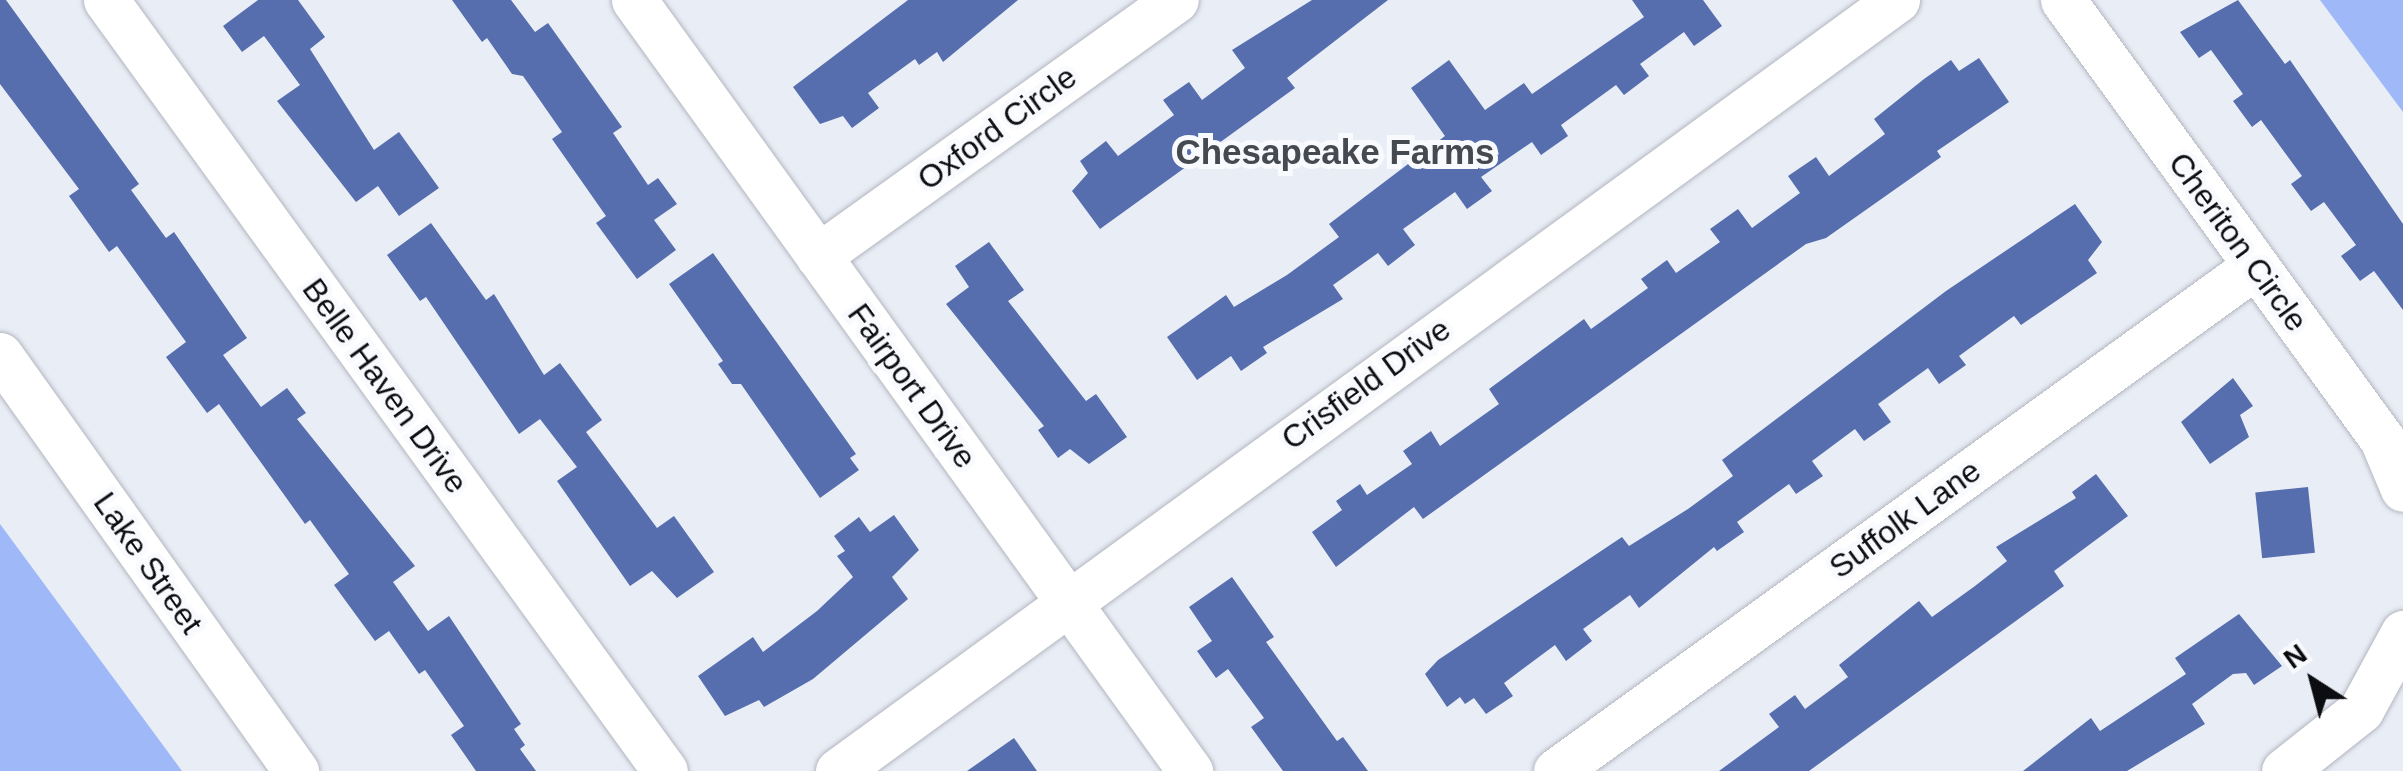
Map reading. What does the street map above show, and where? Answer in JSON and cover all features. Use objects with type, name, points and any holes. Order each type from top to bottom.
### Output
[{"type":"street","name":"Belle Haven Drive","points":[[106,0],[665,771]]},
{"type":"street","name":"Fairport Drive","points":[[634,0],[1190,771]]},
{"type":"street","name":"Oxford Circle","points":[[818,256],[1176,0]]},
{"type":"street","name":"Crisfield Drive","points":[[838,771],[1067,600],[1897,0]]},
{"type":"street","name":"Cheriton Circle","points":[[2063,0],[2382,440],[2403,489]]},
{"type":"street","name":"Suffolk Lane","points":[[1556,771],[2254,266]]},
{"type":"street","name":"Lake Street","points":[[0,354],[296,771]]},
{"type":"street","points":[[2284,771],[2361,710],[2403,633]]},
{"type":"shaded area","points":[[2320,0],[2403,0],[2403,112]]},
{"type":"shaded area","points":[[0,524],[182,771],[0,771]]},
{"type":"building","points":[[0,0],[6,0],[139,184],[131,190],[166,238],[174,232],[247,338],[223,355],[261,407],[287,388],[306,413],[297,419],[415,566],[393,582],[428,631],[449,616],[521,724],[514,729],[525,745],[520,749],[536,771],[476,771],[451,735],[464,726],[425,670],[419,674],[389,631],[375,641],[334,585],[349,574],[310,520],[305,524],[219,404],[207,413],[166,357],[186,342],[117,246],[109,252],[69,196],[79,189],[0,84]]},
{"type":"building","points":[[258,0],[298,0],[325,37],[310,49],[374,150],[399,132],[439,188],[399,216],[378,186],[356,202],[277,101],[300,85],[264,36],[242,52],[223,26]]},
{"type":"building","points":[[452,0],[511,0],[535,32],[548,23],[622,127],[613,133],[648,185],[658,178],[677,204],[654,220],[676,250],[637,279],[596,223],[606,216],[552,139],[562,132],[523,76],[512,74],[487,38],[482,42]]},
{"type":"building","points":[[908,0],[1018,0],[943,62],[937,52],[919,65],[915,59],[868,93],[879,108],[852,128],[843,116],[820,124],[793,87]]},
{"type":"building","points":[[1312,0],[1388,0],[1287,78],[1295,88],[1100,229],[1072,191],[1088,173],[1080,161],[1106,141],[1118,156],[1174,115],[1163,100],[1189,82],[1202,100],[1245,68],[1232,50]]},
{"type":"building","points":[[1632,0],[1703,0],[1722,26],[1694,46],[1684,32],[1640,64],[1649,76],[1624,95],[1616,85],[1561,125],[1568,136],[1541,155],[1532,142],[1481,177],[1492,191],[1467,209],[1455,192],[1403,229],[1415,245],[1388,266],[1378,253],[1333,285],[1343,299],[1263,347],[1267,353],[1241,371],[1231,356],[1197,380],[1167,337],[1226,295],[1234,307],[1287,275],[1339,237],[1329,224],[1445,136],[1411,88],[1449,60],[1485,110],[1524,83],[1532,94],[1644,17]]},
{"type":"building","points":[[2238,0],[2285,64],[2290,60],[2403,224],[2403,310],[2374,271],[2360,281],[2341,256],[2356,245],[2324,202],[2311,211],[2291,184],[2302,176],[2261,120],[2252,127],[2233,101],[2243,94],[2211,50],[2199,58],[2180,32]]},
{"type":"building","points":[[1979,58],[2009,102],[1937,151],[1941,157],[1826,238],[1806,244],[1423,519],[1414,507],[1336,567],[1312,532],[1342,510],[1336,501],[1360,484],[1367,495],[1412,464],[1403,451],[1431,431],[1440,446],[1499,404],[1489,389],[1584,319],[1591,329],[1648,288],[1641,279],[1667,260],[1676,273],[1720,242],[1710,229],[1738,209],[1752,228],[1800,193],[1788,176],[1816,157],[1829,176],[1885,134],[1874,119],[1951,60],[1959,71]]},
{"type":"building","points":[[2075,204],[2102,242],[2088,260],[2097,273],[2021,325],[2014,316],[1959,356],[1966,365],[1939,384],[1928,368],[1878,404],[1891,422],[1864,441],[1855,429],[1812,461],[1823,476],[1796,494],[1789,484],[1737,522],[1744,532],[1717,551],[1714,547],[1639,608],[1630,595],[1583,629],[1592,641],[1566,661],[1555,645],[1504,683],[1513,696],[1486,714],[1474,698],[1465,704],[1460,697],[1447,707],[1425,674],[1438,660],[1622,537],[1629,546],[1688,509],[1733,476],[1722,460],[1946,291]]},
{"type":"building","points":[[431,223],[486,300],[494,294],[544,375],[560,363],[602,420],[586,432],[657,528],[674,516],[714,572],[677,598],[652,571],[630,586],[557,481],[577,467],[540,419],[519,434],[426,297],[420,301],[387,255]]},
{"type":"building","points":[[989,242],[1024,290],[1008,301],[1086,401],[1096,394],[1127,437],[1089,464],[1070,449],[1058,458],[1038,430],[1044,426],[946,304],[969,287],[955,266]]},
{"type":"building","points":[[713,253],[856,454],[850,458],[859,470],[820,498],[741,384],[732,384],[718,364],[723,361],[669,284]]},
{"type":"building","points":[[2233,378],[2253,406],[2240,415],[2249,437],[2210,464],[2181,422]]},
{"type":"building","points":[[2096,474],[2128,516],[2054,571],[2064,586],[1809,771],[1719,771],[1779,727],[1769,714],[1795,695],[1805,709],[1848,677],[1839,665],[1919,601],[1932,617],[1975,586],[2007,561],[1996,547],[2076,498],[2072,492]]},
{"type":"building","points":[[2308,487],[2315,553],[2262,558],[2255,493]]},
{"type":"building","points":[[894,515],[919,550],[892,577],[908,599],[813,679],[764,707],[759,700],[725,716],[698,676],[753,637],[763,652],[817,611],[853,577],[837,556],[845,551],[834,536],[859,517],[870,532]]},
{"type":"building","points":[[1232,577],[1274,637],[1266,642],[1337,741],[1343,737],[1368,771],[1283,771],[1251,727],[1264,718],[1228,669],[1216,678],[1197,651],[1212,641],[1189,607]]},
{"type":"building","points":[[2239,614],[2282,666],[2254,685],[2246,673],[2233,674],[2192,704],[2205,724],[2127,771],[2023,771],[2091,718],[2100,731],[2186,674],[2175,658]]},
{"type":"building","points":[[1014,738],[1037,771],[967,771]]},
{"type":"district","name":"Chesapeake Farms","points":[[1335,152]]}]
